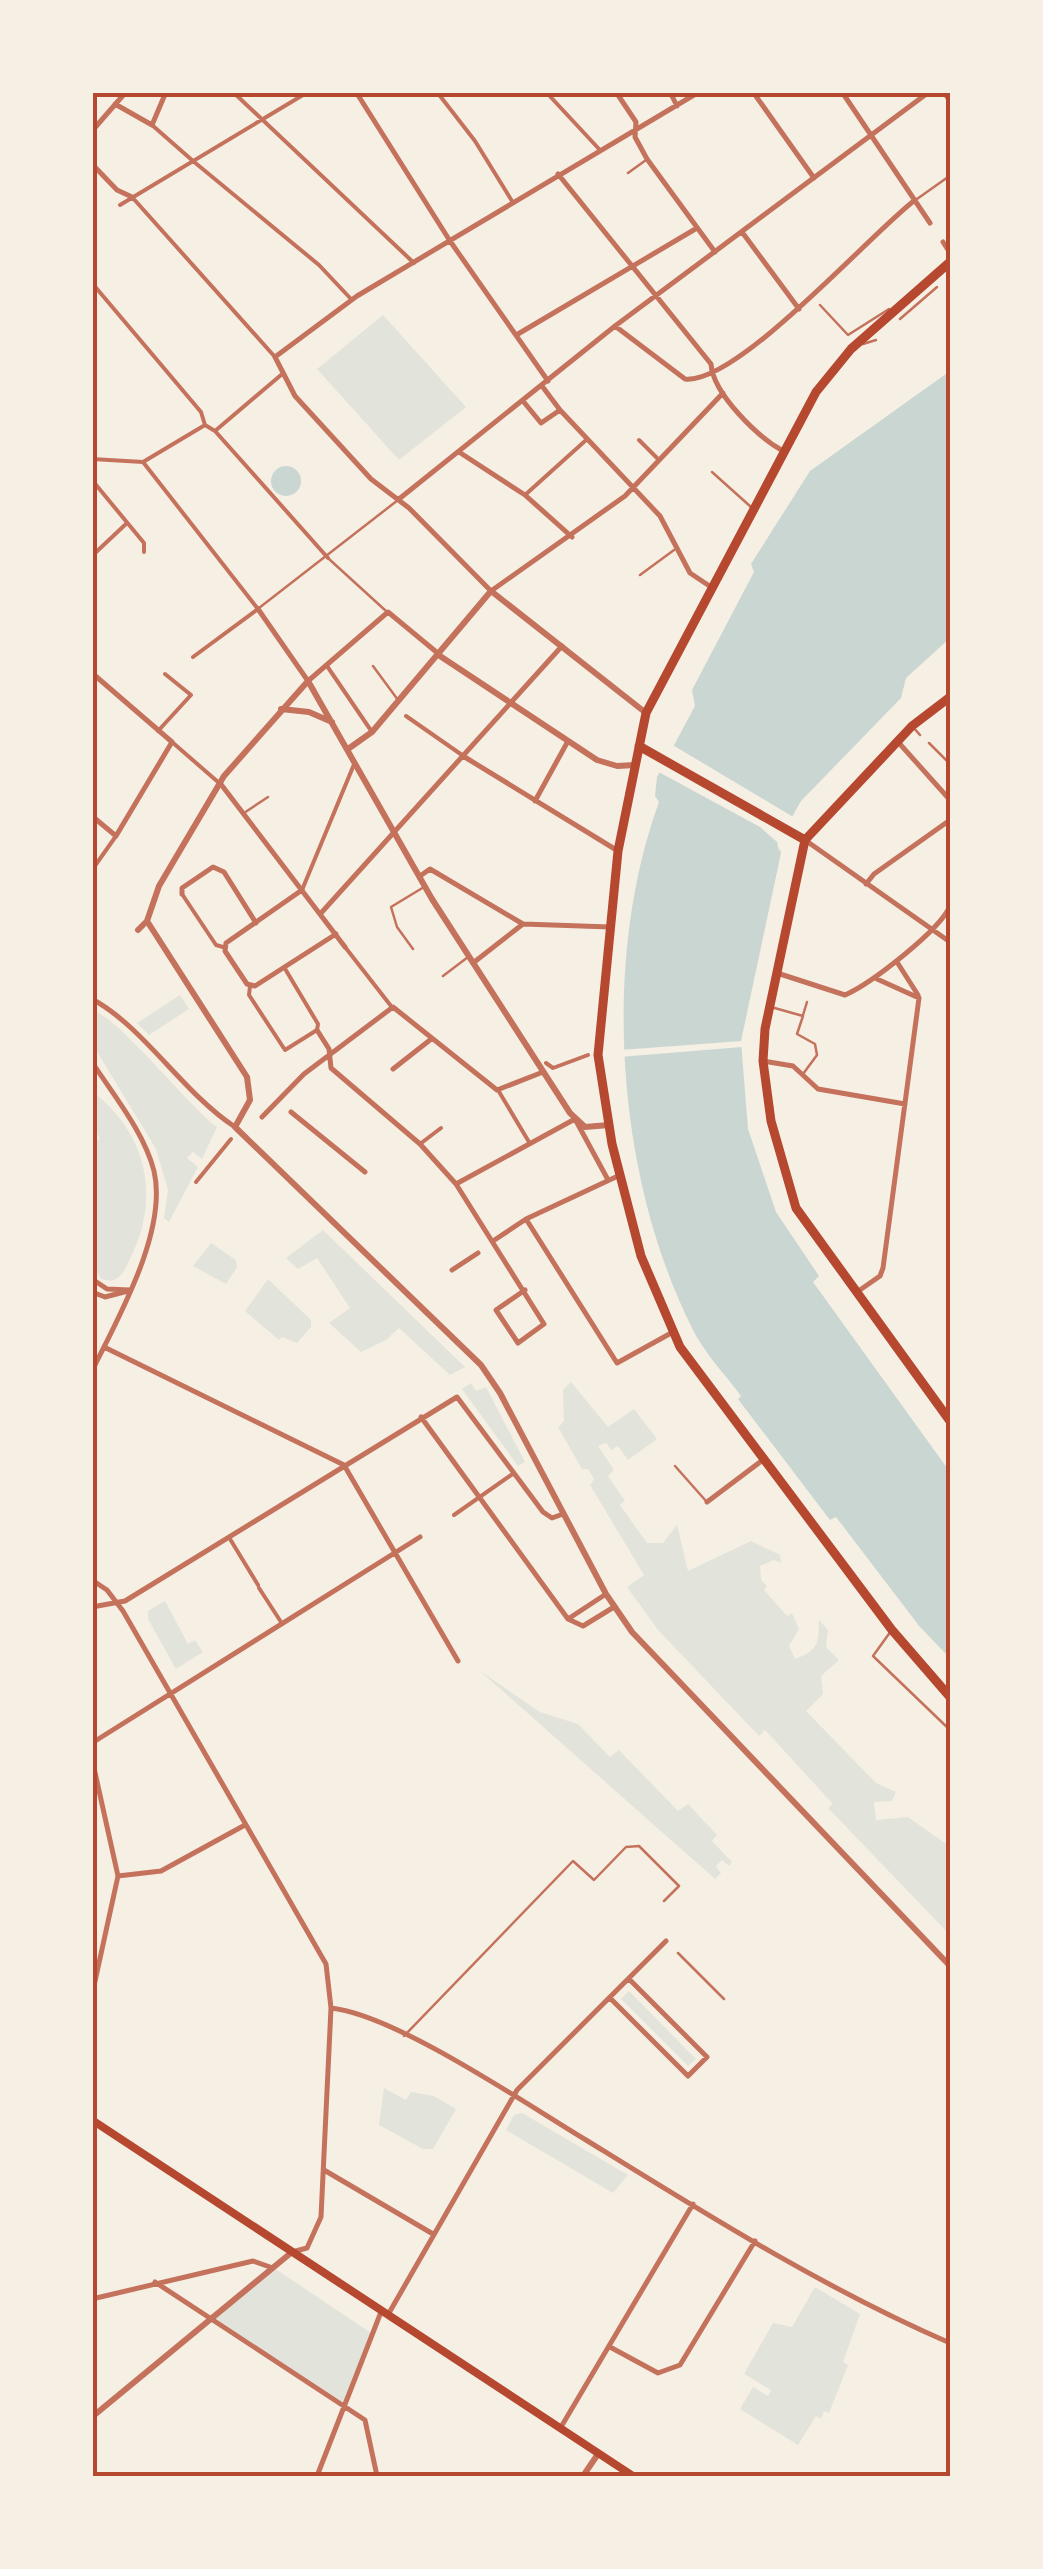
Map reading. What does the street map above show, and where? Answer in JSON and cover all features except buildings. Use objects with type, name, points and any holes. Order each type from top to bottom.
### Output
[{"type":"main road","points":[[950,262],[895,307],[832,372],[783,451],[646,713],[618,851],[598,1055],[619,1176],[641,1256],[673,1332],[892,1630],[950,1697]]},
{"type":"main road","points":[[950,697],[912,726],[805,840],[764,1043],[771,1121],[796,1208],[950,1422]]},
{"type":"main road","points":[[640,746],[805,840]]},
{"type":"main road","points":[[92,2120],[633,2476]]},
{"type":"street","points":[[92,131],[126,92]]},
{"type":"street","points":[[152,125],[166,92]]},
{"type":"street","points":[[233,92],[414,262]]},
{"type":"street","points":[[120,206],[308,92]]},
{"type":"street","points":[[356,92],[450,241],[548,381]]},
{"type":"street","points":[[436,92],[475,141],[512,201]]},
{"type":"street","points":[[546,92],[599,150]]},
{"type":"street","points":[[616,92],[647,159],[716,252]]},
{"type":"street","points":[[670,92],[677,106]]},
{"type":"street","points":[[275,357],[351,300],[699,92]]},
{"type":"street","points":[[753,92],[814,178]]},
{"type":"street","points":[[842,92],[930,222]]},
{"type":"street","points":[[399,499],[615,326],[929,92]]},
{"type":"street","points":[[944,92],[950,102]]},
{"type":"street","points":[[115,104],[152,125],[319,265],[351,300]]},
{"type":"street","points":[[92,164],[117,190],[132,198],[275,357],[281,374],[371,480],[399,499],[491,592],[646,713]]},
{"type":"street","points":[[558,174],[711,364],[712,374],[723,392],[768,442],[783,451]]},
{"type":"street","points":[[615,326],[685,379],[712,374],[799,309],[915,200]]},
{"type":"street","points":[[518,334],[697,228]]},
{"type":"street","points":[[742,232],[799,309]]},
{"type":"street","points":[[944,242],[950,253]]},
{"type":"street","points":[[92,282],[201,412],[205,426]]},
{"type":"street","points":[[215,430],[281,374]]},
{"type":"street","points":[[542,386],[585,441],[660,516],[690,572],[712,588]]},
{"type":"street","points":[[348,748],[372,732],[491,592],[572,537],[632,488],[723,392]]},
{"type":"street","points":[[523,401],[542,422],[560,410]]},
{"type":"street","points":[[205,426],[215,430],[328,558]]},
{"type":"street","points":[[92,459],[143,462],[205,426]]},
{"type":"street","points":[[639,440],[658,460]]},
{"type":"street","points":[[525,495],[585,441]]},
{"type":"street","points":[[459,452],[525,495],[572,537]]},
{"type":"street","points":[[143,462],[279,636],[348,748],[425,886],[545,1067],[607,1178]]},
{"type":"street","points":[[92,480],[144,543],[144,552]]},
{"type":"street","points":[[94,554],[127,523]]},
{"type":"street","points":[[194,657],[257,610]]},
{"type":"street","points":[[138,930],[148,921],[159,886],[220,783],[280,710],[326,664],[388,612],[440,656],[568,741],[611,766],[636,764]]},
{"type":"street","points":[[322,912],[562,646]]},
{"type":"street","points":[[326,664],[372,732]]},
{"type":"street","points":[[158,730],[191,695],[170,675]]},
{"type":"street","points":[[93,676],[220,783],[393,1008],[498,1090],[528,1142]]},
{"type":"street","points":[[280,710],[309,712],[332,722]]},
{"type":"street","points":[[406,716],[618,851]]},
{"type":"street","points":[[535,801],[568,741]]},
{"type":"street","points":[[897,741],[950,800]]},
{"type":"street","points":[[92,870],[172,742]]},
{"type":"street","points":[[224,947],[302,890],[355,762]]},
{"type":"street","points":[[92,816],[116,836]]},
{"type":"street","points":[[866,884],[874,874],[950,820]]},
{"type":"street","points":[[805,840],[950,942]]},
{"type":"street","points":[[256,923],[224,872],[213,867],[182,888],[182,894],[216,945],[224,947],[250,986],[249,995],[285,1050],[317,1030]]},
{"type":"street","points":[[420,876],[430,869],[523,924],[610,928]]},
{"type":"street","points":[[776,973],[845,996],[877,979],[929,930],[941,925],[950,906]]},
{"type":"street","points":[[148,921],[247,1076],[250,1100],[235,1127]]},
{"type":"street","points":[[471,960],[523,924]]},
{"type":"street","points":[[250,986],[336,934]]},
{"type":"street","points":[[857,1292],[880,1276],[883,1268],[919,998],[897,962]]},
{"type":"street","points":[[284,967],[318,1024],[317,1030],[329,1049],[331,1068],[420,1144],[456,1184],[525,1290],[544,1324],[516,1342],[496,1310],[525,1290]]},
{"type":"street","points":[[877,979],[919,998]]},
{"type":"street","points":[[92,999],[175,1074],[206,1108],[235,1127],[490,1376],[606,1594],[631,1631],[950,1966]]},
{"type":"street","points":[[262,1117],[327,1058],[393,1008]]},
{"type":"street","points":[[393,1069],[430,1040]]},
{"type":"street","points":[[498,1090],[545,1067],[554,1068],[588,1055]]},
{"type":"street","points":[[92,1062],[144,1144],[155,1174],[155,1212],[143,1258],[92,1370]]},
{"type":"street","points":[[764,1062],[792,1066],[818,1089],[906,1104]]},
{"type":"street","points":[[291,1112],[365,1172]]},
{"type":"street","points":[[575,1118],[586,1127],[608,1125]]},
{"type":"street","points":[[456,1184],[575,1118]]},
{"type":"street","points":[[420,1144],[441,1128]]},
{"type":"street","points":[[196,1182],[231,1139]]},
{"type":"street","points":[[493,1241],[526,1219],[607,1178],[619,1176]]},
{"type":"street","points":[[526,1219],[617,1363],[673,1332]]},
{"type":"street","points":[[452,1270],[478,1252]]},
{"type":"street","points":[[92,1279],[107,1289],[129,1290]]},
{"type":"street","points":[[92,1292],[106,1296],[129,1290]]},
{"type":"street","points":[[104,1347],[344,1465],[458,1660]]},
{"type":"street","points":[[92,1608],[125,1601],[422,1417],[460,1398],[547,1516],[564,1514]]},
{"type":"street","points":[[422,1417],[568,1618],[583,1626],[614,1607]]},
{"type":"street","points":[[707,1502],[765,1458]]},
{"type":"street","points":[[454,1516],[514,1473]]},
{"type":"street","points":[[92,1743],[420,1537]]},
{"type":"street","points":[[230,1539],[282,1624]]},
{"type":"street","points":[[92,1580],[116,1601],[326,1964],[330,2008],[318,2230],[306,2248],[292,2252],[270,2268],[92,2417]]},
{"type":"street","points":[[568,1618],[606,1594]]},
{"type":"street","points":[[92,1759],[118,1876],[92,1995]]},
{"type":"street","points":[[118,1876],[161,1871],[246,1824]]},
{"type":"street","points":[[317,2476],[385,2311],[513,2096],[667,1942]]},
{"type":"street","points":[[610,1998],[688,2076],[707,2056],[630,1980]]},
{"type":"street","points":[[330,2008],[351,2011],[404,2036],[513,2096],[865,2306],[950,2343]]},
{"type":"street","points":[[324,2170],[433,2234]]},
{"type":"street","points":[[562,2428],[693,2204]]},
{"type":"street","points":[[610,2347],[658,2374],[680,2365],[755,2242]]},
{"type":"street","points":[[92,2299],[253,2261],[270,2268]]},
{"type":"street","points":[[154,2282],[365,2420],[377,2476]]},
{"type":"street","points":[[583,2476],[598,2454]]},
{"type":"lane","points":[[628,173],[647,159]]},
{"type":"lane","points":[[915,200],[950,178]]},
{"type":"lane","points":[[900,319],[937,286]]},
{"type":"lane","points":[[820,305],[848,335],[877,313],[895,307]]},
{"type":"lane","points":[[856,344],[876,340]]},
{"type":"lane","points":[[712,472],[752,508]]},
{"type":"lane","points":[[257,610],[399,499]]},
{"type":"lane","points":[[640,575],[676,549]]},
{"type":"lane","points":[[328,558],[388,612]]},
{"type":"lane","points":[[373,666],[399,701]]},
{"type":"lane","points":[[912,726],[920,735]]},
{"type":"lane","points":[[929,743],[950,764]]},
{"type":"lane","points":[[244,813],[268,797]]},
{"type":"lane","points":[[413,949],[397,927],[391,907],[425,886]]},
{"type":"lane","points":[[443,976],[471,960]]},
{"type":"lane","points":[[802,1074],[817,1055],[815,1044],[797,1034],[808,1002]]},
{"type":"lane","points":[[770,1007],[803,1016]]},
{"type":"lane","points":[[675,1466],[707,1502]]},
{"type":"lane","points":[[892,1630],[873,1656],[950,1730]]},
{"type":"lane","points":[[404,2036],[573,1860],[594,1880],[626,1847],[639,1846],[679,1886],[664,1901]]},
{"type":"lane","points":[[678,1953],[724,1999]]},
{"type":"shaded area","points":[[383,315],[466,407],[399,460],[317,369]]},
{"type":"shaded area","points":[[950,371],[950,638],[906,678],[901,698],[801,801],[778,842],[781,853],[741,1041],[748,1129],[776,1212],[819,1276],[813,1282],[950,1472],[950,1658],[920,1627],[836,1517],[830,1520],[738,1399],[741,1396],[692,1328],[666,1268],[633,1137],[625,1068],[624,998],[629,930],[641,864],[659,802],[655,796],[657,777],[695,706],[692,690],[754,572],[751,564],[810,471]]},
{"type":"shaded area","points":[[286,466],[297,470],[301,481],[297,492],[286,496],[275,492],[271,481],[275,470]]},
{"type":"shaded area","points":[[180,995],[189,1009],[149,1035],[137,1023]]},
{"type":"shaded area","points":[[93,1011],[119,1028],[217,1127],[202,1159],[193,1152],[187,1158],[198,1167],[169,1222],[164,1218],[168,1190],[156,1149],[93,1045]]},
{"type":"shaded area","points":[[93,1092],[110,1107],[135,1142],[146,1183],[142,1227],[126,1268],[112,1281],[101,1279],[93,1264],[93,1144],[100,1138],[93,1129]]},
{"type":"shaded area","points":[[323,1230],[465,1367],[450,1375],[399,1328],[386,1340],[361,1352],[329,1323],[350,1308],[317,1258],[298,1269],[286,1258]]},
{"type":"shaded area","points":[[211,1243],[236,1260],[237,1267],[226,1284],[193,1266]]},
{"type":"shaded area","points":[[268,1279],[311,1320],[311,1327],[297,1343],[282,1337],[279,1340],[245,1311]]},
{"type":"shaded area","points":[[571,1382],[608,1427],[634,1409],[657,1439],[628,1460],[618,1446],[611,1450],[606,1443],[598,1446],[614,1470],[608,1476],[625,1501],[620,1505],[647,1543],[663,1543],[677,1525],[688,1571],[751,1541],[780,1555],[781,1563],[774,1560],[760,1566],[761,1580],[767,1586],[764,1590],[787,1616],[792,1613],[799,1629],[789,1646],[795,1659],[814,1648],[819,1620],[828,1630],[826,1647],[839,1660],[821,1676],[823,1694],[806,1711],[876,1783],[896,1792],[892,1801],[874,1802],[876,1820],[908,1817],[949,1846],[946,1851],[950,1853],[950,1935],[828,1808],[833,1804],[765,1730],[759,1736],[658,1630],[627,1587],[644,1575],[590,1485],[594,1479],[588,1469],[582,1469],[558,1427],[564,1421],[563,1390]]},
{"type":"shaded area","points":[[471,1383],[476,1391],[486,1387],[525,1462],[518,1466],[462,1389]]},
{"type":"shaded area","points":[[165,1601],[188,1644],[195,1640],[203,1652],[176,1669],[148,1619],[148,1611]]},
{"type":"shaded area","points":[[480,1671],[540,1712],[578,1724],[610,1757],[619,1750],[678,1811],[688,1804],[717,1835],[712,1841],[732,1862],[729,1866],[722,1860],[716,1866],[721,1873],[715,1879]]},
{"type":"shaded area","points":[[629,1991],[696,2059],[688,2066],[621,1999]]},
{"type":"shaded area","points":[[384,2088],[406,2100],[411,2092],[434,2096],[456,2109],[433,2149],[423,2149],[379,2125]]},
{"type":"shaded area","points":[[522,2113],[628,2175],[613,2193],[506,2130],[514,2115]]},
{"type":"shaded area","points":[[271,2266],[371,2333],[344,2407],[209,2319]]},
{"type":"shaded area","points":[[815,2287],[860,2314],[843,2362],[848,2365],[829,2413],[824,2411],[821,2419],[816,2416],[798,2445],[740,2409],[753,2387],[768,2396],[771,2390],[744,2374],[773,2323],[792,2327]]},
{"type":"pier","points":[[671,744],[795,818],[779,851],[777,842],[760,827],[655,770]]},
{"type":"pier","points":[[742,1041],[742,1047],[620,1057],[620,1050]]}]
